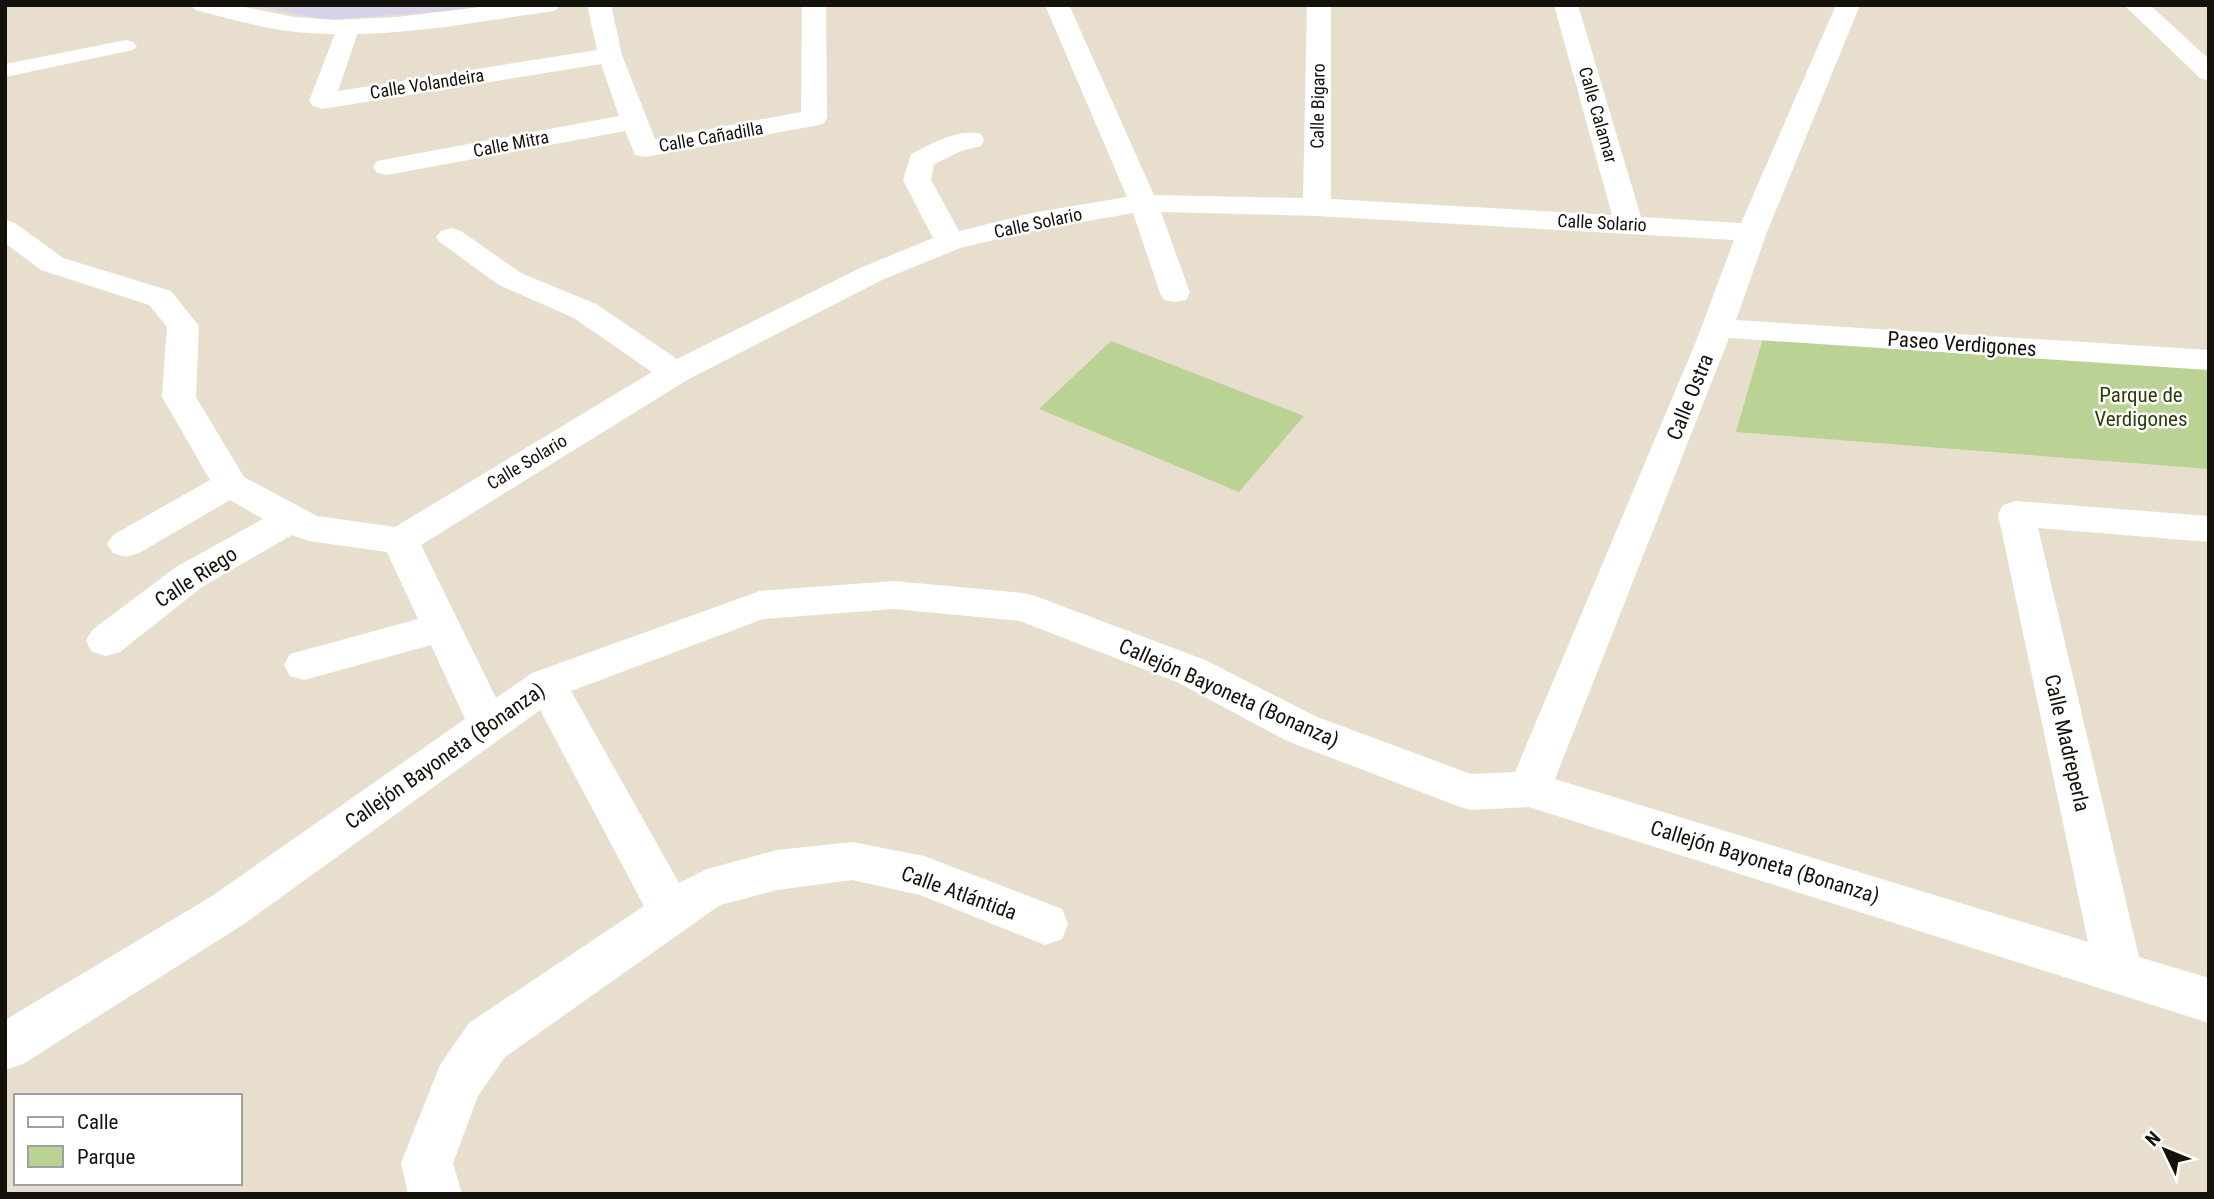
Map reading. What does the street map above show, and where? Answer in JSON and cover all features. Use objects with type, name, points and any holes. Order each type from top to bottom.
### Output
[{"type":"street","points":[[203,5],[308,26],[445,19],[548,5]]},
{"type":"street","name":"Calle Cañadilla","points":[[599,5],[610,55],[645,149],[814,118],[814,5]]},
{"type":"street","points":[[1057,5],[1144,203],[1175,293]]},
{"type":"street","name":"Calle Bigaro","points":[[1317,207],[1319,5]]},
{"type":"street","name":"Calle Calamar","points":[[1566,5],[1629,224]]},
{"type":"street","name":"Calle Ostra","points":[[1529,789],[1713,340],[1752,232],[1848,5]]},
{"type":"street","points":[[2136,5],[2209,73]]},
{"type":"street","name":"Calle Volandeira","points":[[348,26],[322,101],[610,55]]},
{"type":"street","name":"Calle Mitra","points":[[387,167],[635,121]]},
{"type":"street","points":[[950,242],[917,180],[921,160],[951,145],[971,140]]},
{"type":"street","name":"Calle Solario","points":[[400,541],[675,373],[871,274],[950,242],[1037,221],[1144,203],[1317,207],[1752,232]]},
{"type":"street","points":[[5,229],[52,264],[160,298],[183,326],[179,397],[231,485],[309,528],[400,541],[489,725]]},
{"type":"street","points":[[451,237],[510,279],[585,311],[675,373]]},
{"type":"street","name":"Paseo Verdigones","points":[[1716,328],[2209,360]]},
{"type":"street","points":[[126,544],[201,499],[231,485]]},
{"type":"street","name":"Calle Madreperla","points":[[2118,971],[2016,514],[2209,529]]},
{"type":"street","name":"Calle Riego","points":[[106,641],[188,577],[291,519]]},
{"type":"street","name":"Callejón Bayoneta (Bonanza)","points":[[5,1047],[228,910],[546,684],[760,605],[894,595],[1024,607],[1191,671],[1302,729],[1470,792],[1529,789],[2209,1001]]},
{"type":"street","points":[[304,665],[443,627]]},
{"type":"street","points":[[546,684],[672,913]]},
{"type":"street","name":"Calle Atlántida","points":[[435,1194],[427,1163],[458,1082],[487,1040],[707,889],[777,870],[852,861],[924,876],[1045,924]]},
{"type":"lane","points":[[5,71],[125,46]]},
{"type":"shaded area","points":[[253,5],[492,5],[467,10],[324,20]]},
{"type":"green space","name":"Parque de Verdigones","points":[[1767,324],[2209,354],[2209,469],[1736,432]]},
{"type":"green space","points":[[1111,341],[1304,416],[1239,492],[1039,409]]}]
